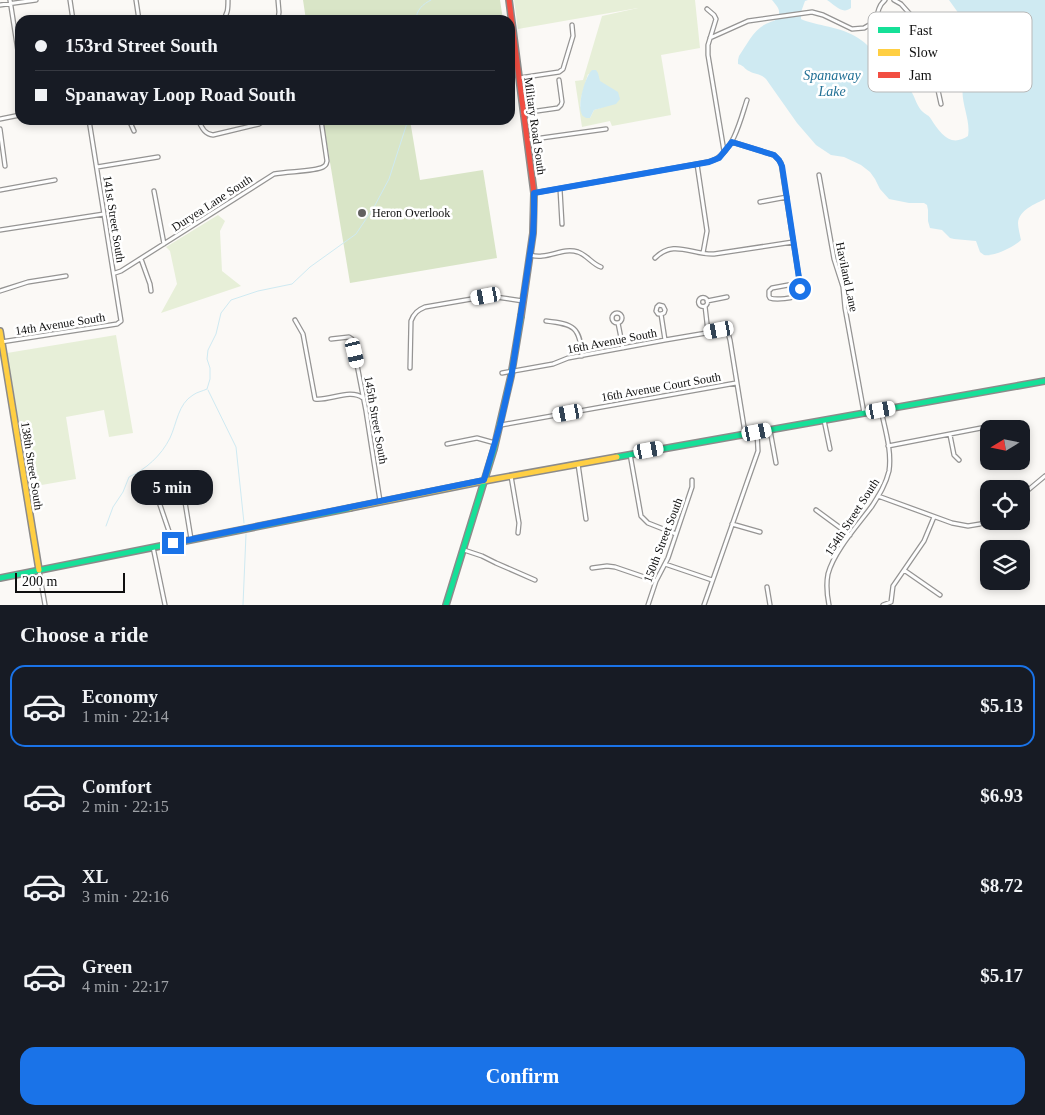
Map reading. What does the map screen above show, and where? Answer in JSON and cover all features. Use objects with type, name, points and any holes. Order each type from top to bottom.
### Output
[{"type":"main road","name":"Military Road South","points":[[509,0],[511,15]]},
{"type":"main road","name":"Military Road South","points":[[446,605],[500,425],[512,372],[530,255],[534,220],[534,193],[515,52]]},
{"type":"main road","name":"138th Street South","points":[[0,331],[39,570]]},
{"type":"main road","points":[[0,578],[484,480],[1045,381]]},
{"type":"street","points":[[0,5],[10,2],[36,0]]},
{"type":"street","points":[[70,0],[72,15]]},
{"type":"street","points":[[136,0],[139,15]]},
{"type":"street","points":[[226,15],[228,0]]},
{"type":"street","points":[[278,0],[279,15]]},
{"type":"street","points":[[877,12],[881,4],[886,0]]},
{"type":"street","points":[[894,0],[909,12]]},
{"type":"street","points":[[10,2],[15,33]]},
{"type":"street","points":[[707,9],[716,19],[708,45],[708,55],[724,152]]},
{"type":"street","points":[[710,38],[748,21],[812,12],[817,12],[852,29],[868,26]]},
{"type":"street","points":[[518,78],[562,70],[573,36],[572,25]]},
{"type":"street","points":[[523,113],[558,108],[562,102],[559,80]]},
{"type":"street","points":[[938,92],[941,104]]},
{"type":"street","points":[[534,193],[716,159],[732,142],[747,100]]},
{"type":"street","points":[[0,119],[15,116]]},
{"type":"street","name":"141st Street South","points":[[90,125],[122,321]]},
{"type":"street","points":[[131,125],[134,131]]},
{"type":"street","points":[[201,125],[208,134],[213,135],[255,125]]},
{"type":"street","name":"Duryea Lane South","points":[[114,273],[121,272],[274,174],[316,169],[326,165],[322,125]]},
{"type":"street","points":[[0,129],[6,166]]},
{"type":"street","points":[[527,140],[606,129]]},
{"type":"street","points":[[732,142],[774,155],[782,166],[794,242],[799,283],[799,293],[795,296],[775,299],[770,298],[768,294],[772,288],[799,283]]},
{"type":"street","points":[[97,167],[158,157]]},
{"type":"street","points":[[697,164],[707,231],[703,253]]},
{"type":"street","name":"Haviland Lane","points":[[819,175],[834,259],[843,287],[864,413]]},
{"type":"street","points":[[0,190],[55,180]]},
{"type":"street","points":[[560,189],[562,224]]},
{"type":"street","points":[[154,191],[164,244]]},
{"type":"street","points":[[760,202],[787,197]]},
{"type":"street","points":[[0,230],[104,214]]},
{"type":"street","points":[[654,258],[662,251],[677,248],[714,254],[794,242]]},
{"type":"street","points":[[530,255],[543,256],[573,251],[586,256],[601,267]]},
{"type":"street","points":[[141,259],[151,291]]},
{"type":"street","points":[[0,291],[28,282],[66,276]]},
{"type":"street","points":[[410,368],[411,321],[420,309],[489,296],[523,301]]},
{"type":"street","points":[[705,306],[700,305],[699,300],[703,298],[707,301],[727,297]]},
{"type":"street","points":[[707,301],[705,306],[708,332]]},
{"type":"street","points":[[661,314],[665,340]]},
{"type":"street","points":[[295,320],[303,334],[316,400],[352,394],[359,395],[364,399]]},
{"type":"street","name":"14th Avenue South","points":[[1,342],[117,324],[122,321]]},
{"type":"street","points":[[546,321],[568,325],[575,329],[579,335],[582,356]]},
{"type":"street","points":[[618,323],[622,348]]},
{"type":"street","name":"16th Avenue South","points":[[502,374],[553,364],[564,359],[722,330],[727,332],[730,340],[736,383]]},
{"type":"street","name":"145th Street South","points":[[331,339],[352,338],[380,501]]},
{"type":"street","points":[[736,383],[745,434]]},
{"type":"street","name":"16th Avenue Court South","points":[[500,425],[736,383]]},
{"type":"street","name":"154th Street South","points":[[829,605],[827,594],[828,574],[834,559],[878,496],[885,484],[889,471],[888,446],[881,410]]},
{"type":"street","points":[[824,420],[830,449]]},
{"type":"street","points":[[888,446],[980,428]]},
{"type":"street","points":[[770,429],[776,463]]},
{"type":"street","points":[[704,605],[758,451],[757,432]]},
{"type":"street","points":[[950,435],[954,455],[959,460]]},
{"type":"street","points":[[448,444],[477,438],[495,443]]},
{"type":"street","points":[[630,454],[641,516],[648,523],[676,534]]},
{"type":"street","points":[[578,463],[586,519]]},
{"type":"street","points":[[511,476],[519,522],[518,533]]},
{"type":"street","points":[[1030,488],[1045,476]]},
{"type":"street","name":"150th Street South","points":[[648,605],[676,534],[692,487],[692,480]]},
{"type":"street","points":[[878,496],[934,517],[962,525],[980,523]]},
{"type":"street","points":[[188,497],[185,502],[190,539]]},
{"type":"street","points":[[153,498],[156,498],[159,502],[173,543]]},
{"type":"street","points":[[816,510],[850,535]]},
{"type":"street","points":[[883,605],[892,600],[894,586],[924,541],[934,517]]},
{"type":"street","points":[[732,524],[760,532]]},
{"type":"street","points":[[153,547],[165,605]]},
{"type":"street","points":[[463,550],[482,556],[535,580]]},
{"type":"street","points":[[665,564],[712,580]]},
{"type":"street","points":[[592,568],[615,567],[656,581]]},
{"type":"street","name":"138th Street South","points":[[39,570],[45,605]]},
{"type":"street","points":[[904,570],[940,595]]},
{"type":"street","points":[[767,587],[770,605]]},
{"type":"green space","points":[[303,0],[500,0],[502,15],[305,15]]},
{"type":"green space","points":[[514,0],[695,0],[700,48],[661,55],[671,115],[612,126],[610,121],[582,127],[575,81],[583,80],[602,16],[638,8],[518,29]],"holes":[[[588,74],[600,81],[603,107],[594,110],[590,118],[580,106],[581,98]]]},
{"type":"green space","points":[[324,125],[411,125],[420,180],[483,170],[497,258],[350,283]]},
{"type":"green space","points":[[218,215],[225,221],[220,231],[222,271],[241,286],[161,313],[177,284],[170,251],[166,247]]},
{"type":"green space","points":[[116,335],[133,433],[109,437],[104,410],[66,417],[76,479],[30,487],[7,353]]},
{"type":"water","name":"Spanaway Lake","points":[[772,0],[808,0],[805,1],[801,12],[801,19],[847,32],[868,46],[868,92],[912,92],[921,110],[942,134],[951,140],[956,140],[968,136],[969,130],[962,92],[1032,92],[1032,12],[958,12],[949,0],[1045,0],[1045,199],[1021,214],[1018,223],[1021,240],[1004,251],[984,255],[980,252],[976,241],[950,238],[942,230],[930,228],[927,205],[924,203],[909,203],[889,199],[880,189],[870,172],[861,165],[844,157],[831,155],[816,145],[797,123],[766,79],[738,64],[739,56],[753,35],[760,28],[778,17],[779,10]]},
{"type":"water","points":[[827,0],[851,0],[851,8],[842,10]]},
{"type":"water","points":[[592,70],[596,70],[600,81],[618,92],[620,99],[616,104],[594,110],[590,118],[586,118],[581,113],[580,103],[589,73]]},
{"type":"waterway","points":[[417,15],[425,3],[431,0]]},
{"type":"waterway","points":[[106,526],[113,507],[123,492],[129,477],[147,466],[162,451],[170,438],[184,403],[195,394],[207,389],[210,379],[210,368],[207,359],[208,350],[216,334],[221,313],[231,300],[258,291],[292,284],[310,267],[356,234],[374,207],[389,179],[406,125]]},
{"type":"waterway","points":[[208,390],[236,447],[244,523]]},
{"type":"waterway","points":[[243,605],[246,534]]},
{"type":"traffic: fast","points":[[446,605],[494,449],[511,376],[521,316]]},
{"type":"traffic: fast","points":[[617,457],[1045,381]]},
{"type":"traffic: fast","points":[[0,578],[350,508]]},
{"type":"traffic: slow","points":[[0,331],[39,570]]},
{"type":"traffic: slow","points":[[350,508],[617,457]]},
{"type":"traffic: jam","points":[[509,0],[511,15]]},
{"type":"traffic: jam","points":[[515,46],[534,193],[533,233],[521,316]]},
{"type":"place","name":"Heron Overlook","points":[[362,213]]},
{"type":"route","points":[[173,543],[484,480],[500,425],[512,372],[533,234],[534,193],[709,162],[719,158],[732,142],[774,155],[782,166],[800,289]]}]
